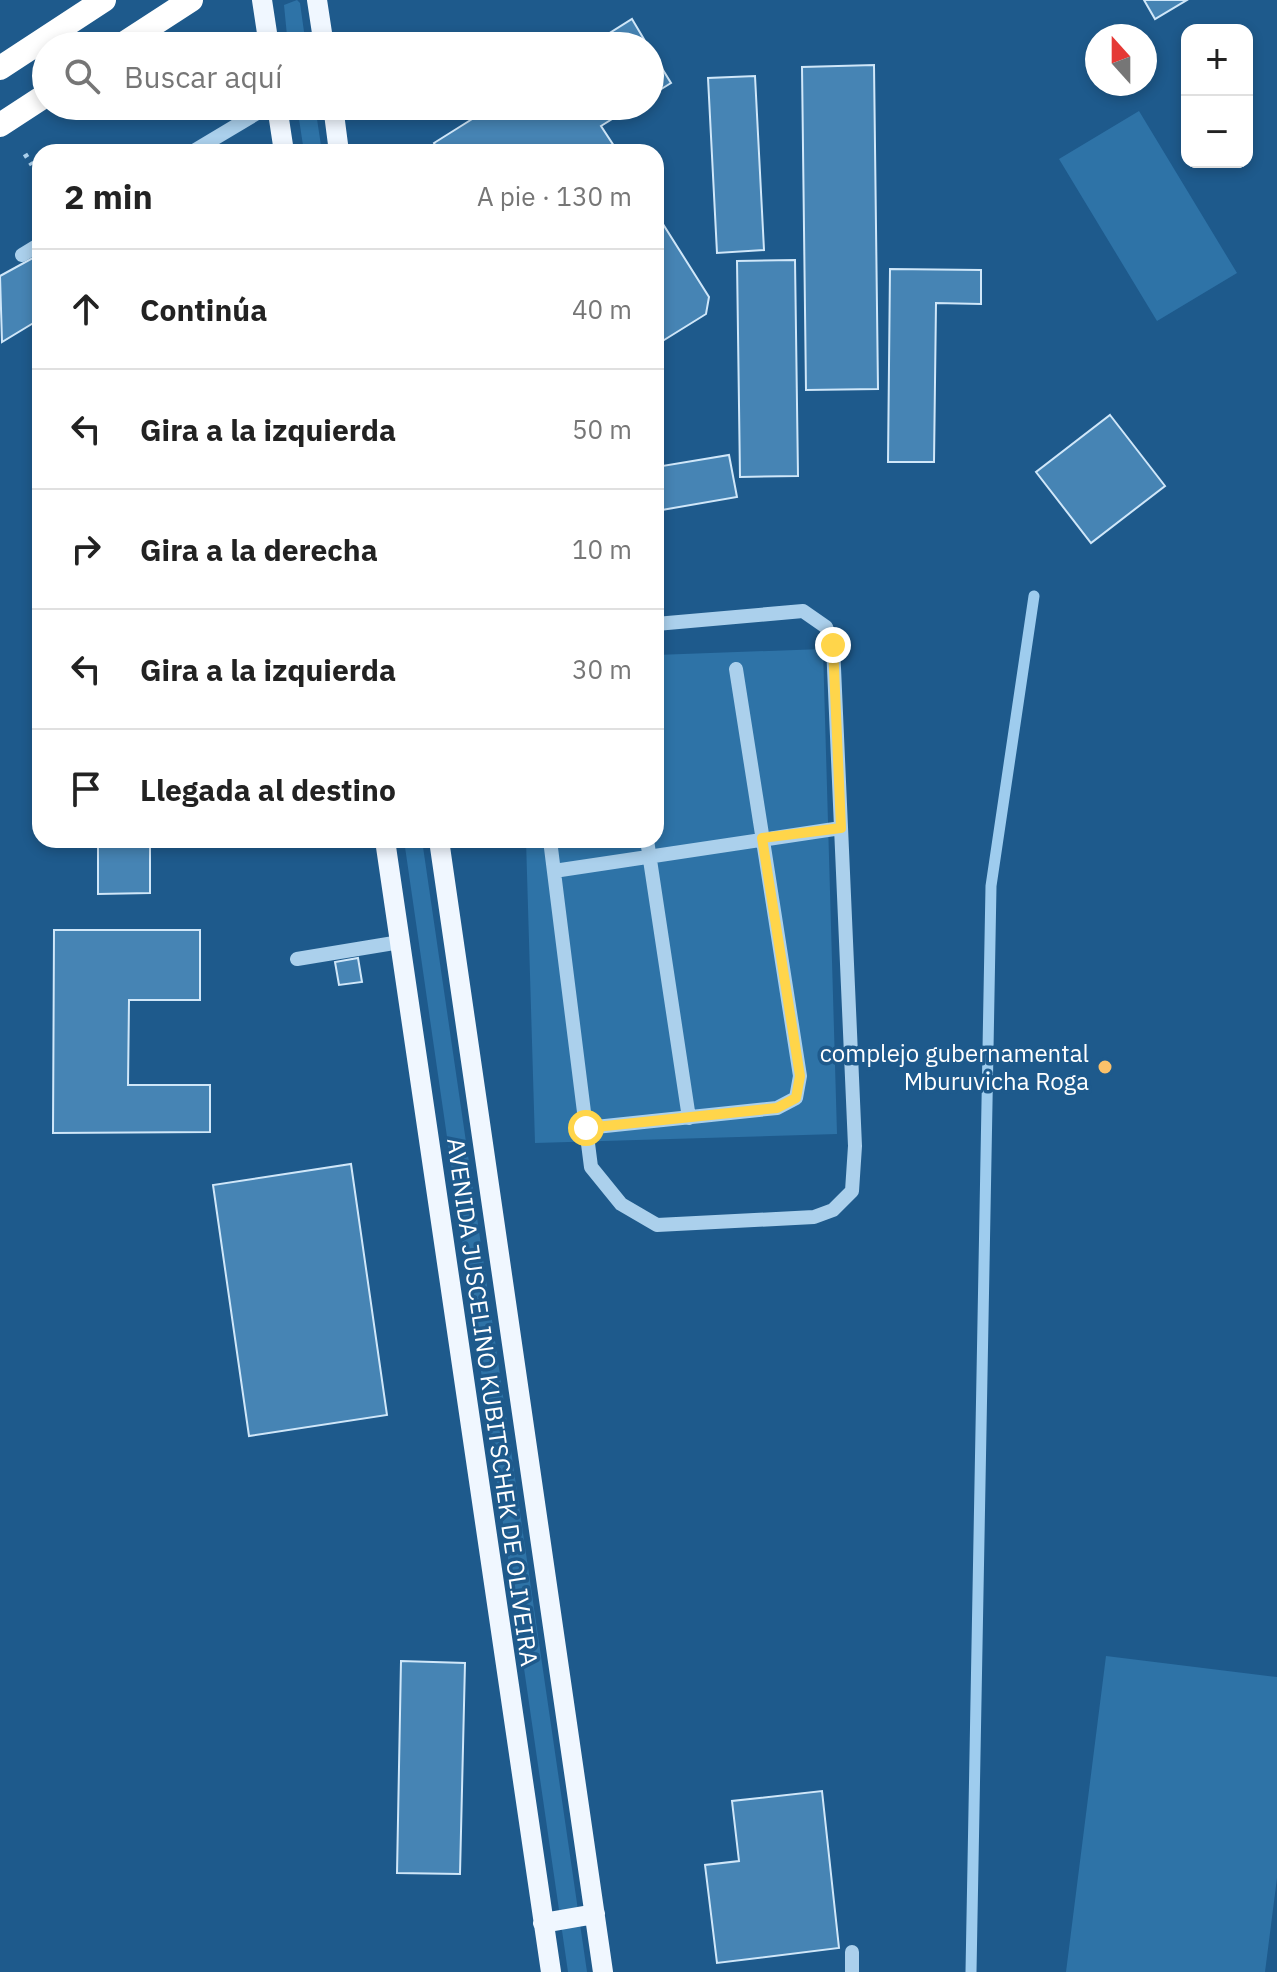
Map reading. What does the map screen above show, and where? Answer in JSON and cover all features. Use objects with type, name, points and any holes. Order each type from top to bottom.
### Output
[{"type":"highway","points":[[55,32],[104,0]]},
{"type":"highway","points":[[142,32],[191,0]]},
{"type":"highway","points":[[0,68],[32,47]]},
{"type":"highway","points":[[0,125],[32,104]]},
{"type":"main road","points":[[262,0],[267,32]]},
{"type":"main road","points":[[317,0],[322,32]]},
{"type":"main road","points":[[279,120],[283,144]]},
{"type":"main road","points":[[335,120],[338,144]]},
{"type":"main road","name":"AVENIDA JUSCELINO KUBITSCHEK DE OLIVEIRA","points":[[386,848],[551,1972]]},
{"type":"main road","name":"AVENIDA JUSCELINO KUBITSCHEK DE OLIVEIRA","points":[[440,848],[603,1972]]},
{"type":"main road","points":[[543,1923],[595,1914]]},
{"type":"lane","points":[[205,144],[246,120]]},
{"type":"lane","points":[[22,255],[32,249]]},
{"type":"lane","points":[[551,848],[591,1167],[621,1204],[657,1225],[814,1217],[833,1210],[852,1191],[855,1146],[833,645],[826,627],[803,611],[664,623]]},
{"type":"lane","points":[[586,1128],[777,1108],[796,1098],[800,1076],[736,669]]},
{"type":"lane","points":[[554,871],[841,828]]},
{"type":"lane","points":[[648,848],[689,1118]]},
{"type":"lane","points":[[297,959],[400,942]]},
{"type":"lane","points":[[852,1952],[852,1972]]},
{"type":"path","points":[[25,154],[32,165]]},
{"type":"shaded area","points":[[297,0],[300,3],[304,32],[287,32],[284,5]]},
{"type":"shaded area","points":[[1139,111],[1237,273],[1157,321],[1059,159]]},
{"type":"shaded area","points":[[299,120],[317,120],[321,144],[303,144]]},
{"type":"shaded area","points":[[823,649],[837,1134],[535,1143],[526,848],[664,848],[664,655]]},
{"type":"shaded area","points":[[405,848],[423,848],[587,1972],[568,1972]]},
{"type":"shaded area","points":[[1106,1656],[1277,1677],[1277,1878],[1265,1972],[1066,1972]]},
{"type":"building","points":[[1144,0],[1187,0],[1155,19]]},
{"type":"building","points":[[632,19],[640,32],[611,32]]},
{"type":"building","points":[[874,65],[878,389],[806,390],[802,67]]},
{"type":"building","points":[[664,72],[671,83],[664,87]]},
{"type":"building","points":[[755,76],[764,250],[717,253],[708,78]]},
{"type":"building","points":[[471,120],[611,120],[601,126],[613,144],[435,144]]},
{"type":"building","points":[[664,226],[709,297],[706,314],[664,340]]},
{"type":"building","points":[[32,258],[32,324],[2,342],[0,276]]},
{"type":"building","points":[[795,260],[798,476],[740,477],[737,261]]},
{"type":"building","points":[[890,269],[981,270],[981,304],[936,303],[934,462],[888,462]]},
{"type":"building","points":[[1110,415],[1165,486],[1091,543],[1036,472]]},
{"type":"building","points":[[729,455],[737,497],[664,510],[664,466]]},
{"type":"building","points":[[98,848],[150,848],[150,893],[98,894]]},
{"type":"building","points":[[54,930],[200,930],[200,1000],[129,1000],[128,1085],[210,1085],[210,1132],[53,1133]]},
{"type":"building","points":[[358,958],[362,982],[339,985],[335,962]]},
{"type":"building","points":[[351,1164],[387,1415],[249,1436],[213,1185]]},
{"type":"building","points":[[401,1661],[465,1663],[460,1874],[397,1873]]},
{"type":"building","points":[[822,1791],[839,1948],[717,1963],[705,1865],[739,1861],[732,1801]]},
{"type":"waterway","points":[[971,1972],[991,886],[1034,596]]},
{"type":"place","name":"complejo gubernamental Mburuvicha Roga","points":[[1105,1067]]},
{"type":"route","points":[[586,1128],[777,1108],[796,1098],[800,1076],[762,838],[841,828],[833,645]]}]
